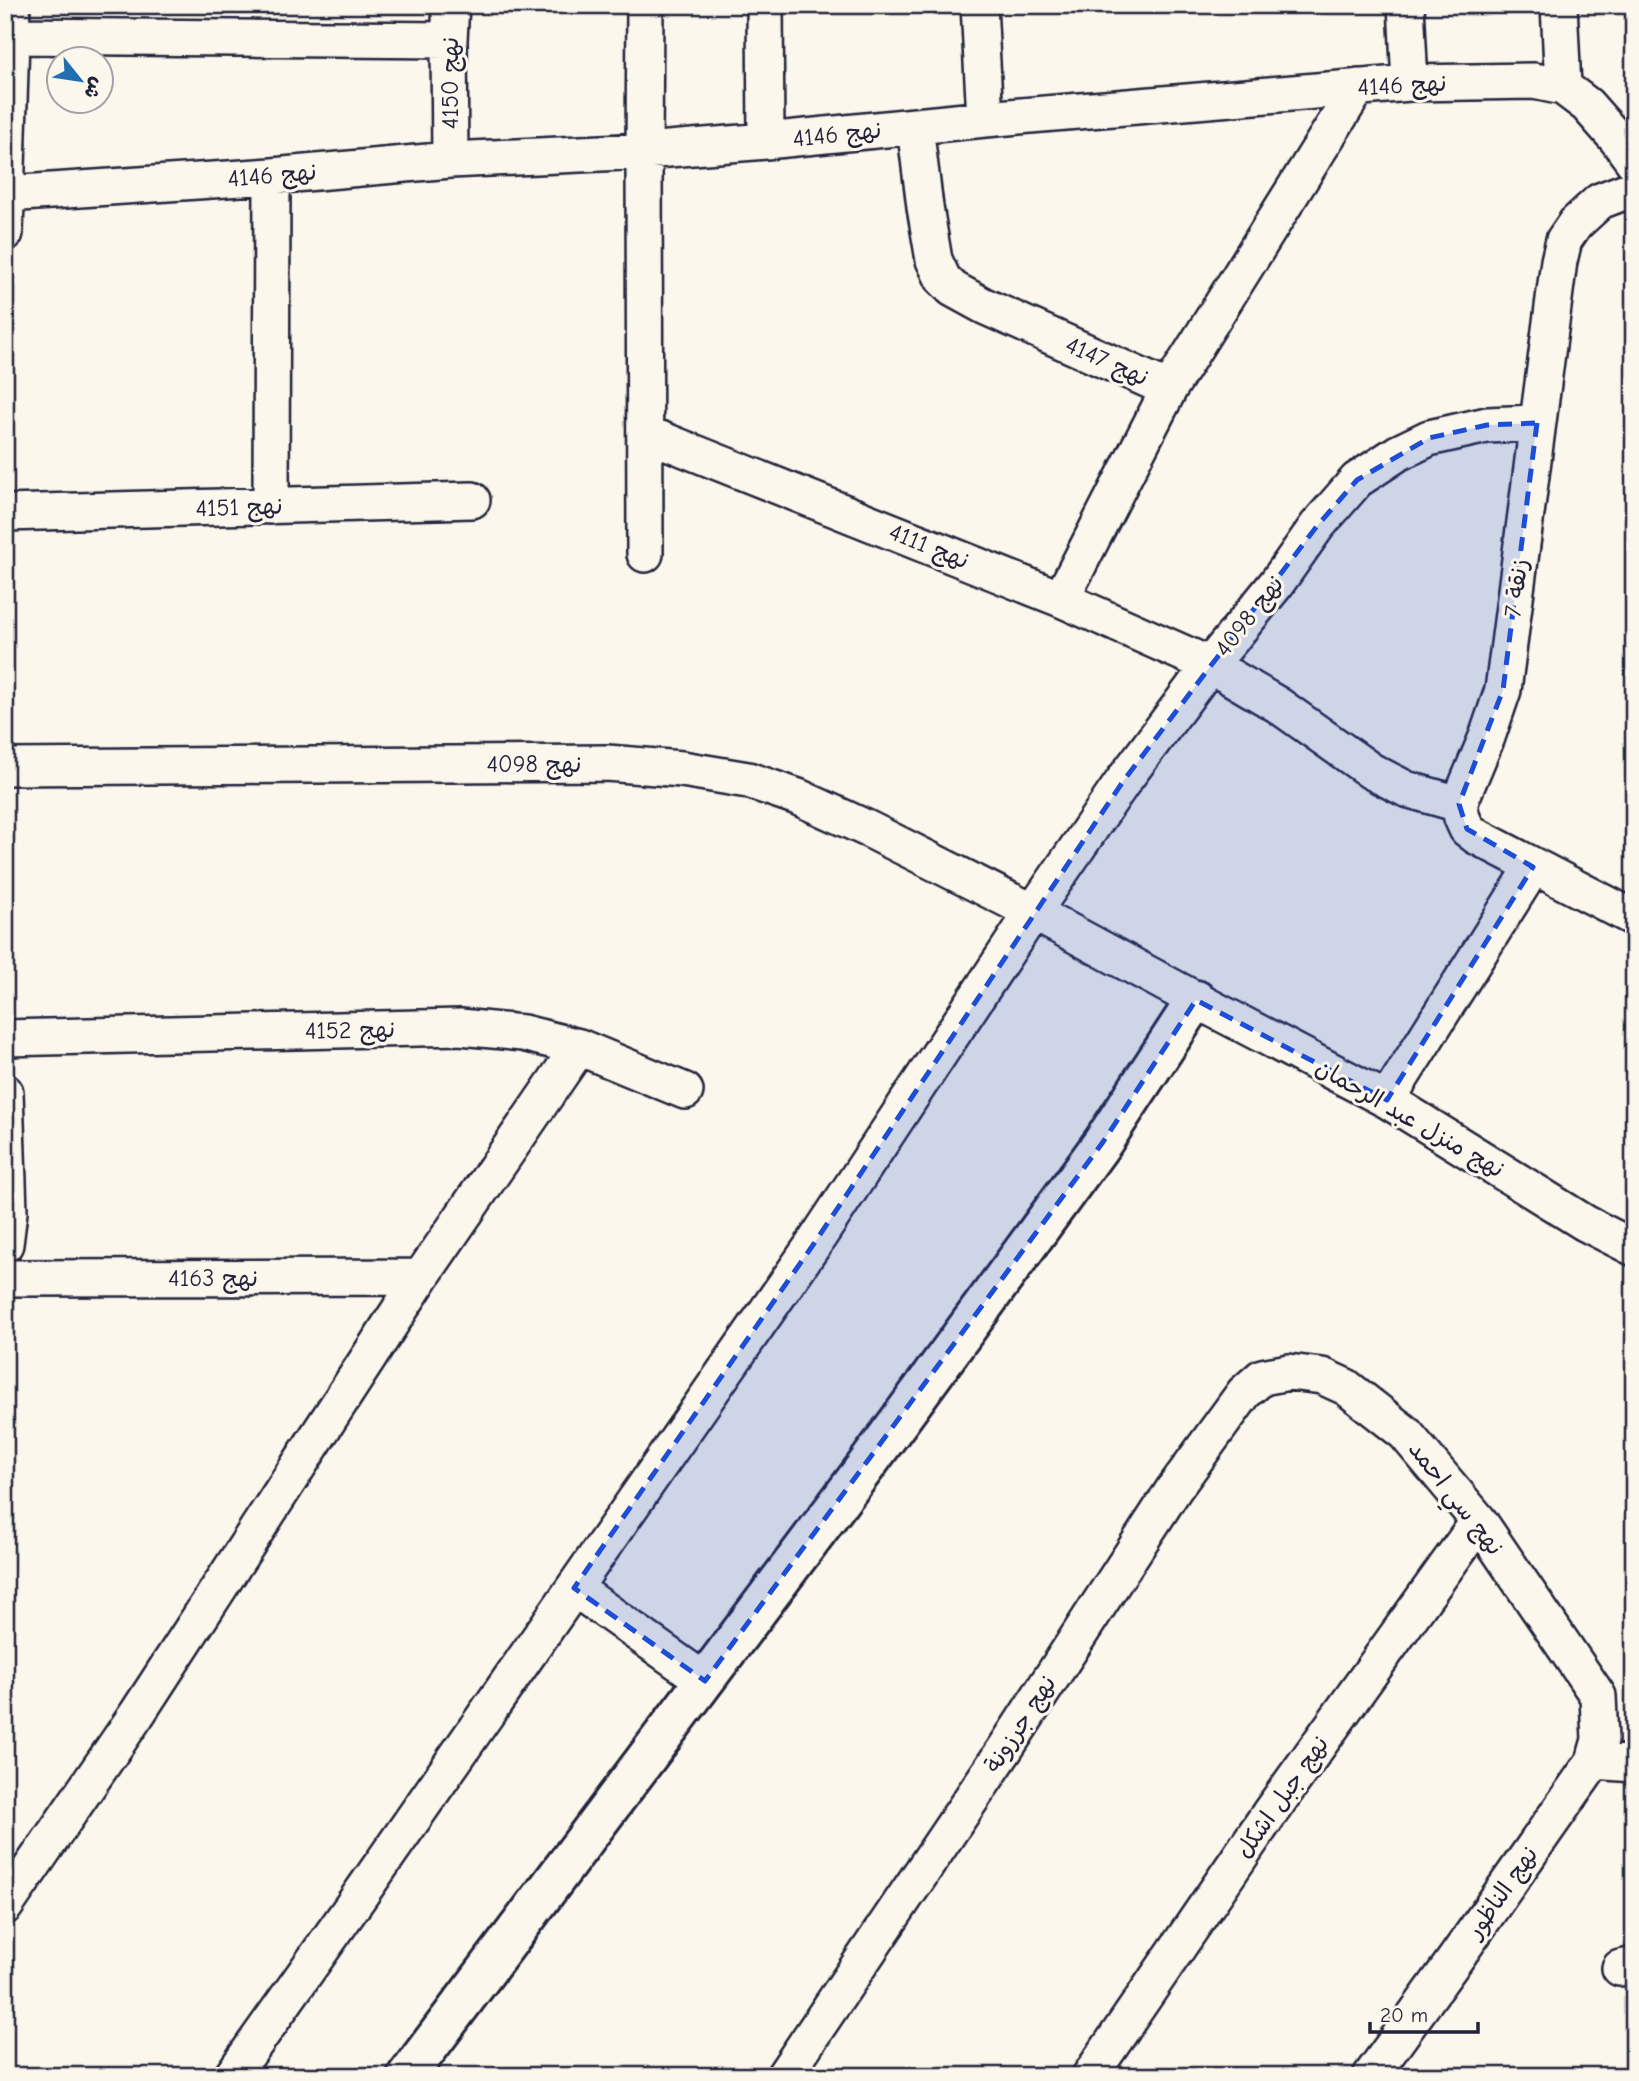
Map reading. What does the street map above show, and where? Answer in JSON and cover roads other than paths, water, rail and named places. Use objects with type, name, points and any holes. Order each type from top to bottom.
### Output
[{"type":"street","name":"نهج 4150","points":[[450,160],[451,5]]},
{"type":"street","points":[[645,5],[646,554]]},
{"type":"street","points":[[765,5],[766,141]]},
{"type":"street","points":[[979,5],[985,118]]},
{"type":"street","points":[[1406,5],[1409,83]]},
{"type":"street","points":[[1559,5],[1563,86],[1587,105],[1634,162]]},
{"type":"street","points":[[5,233],[11,20],[449,40]]},
{"type":"street","name":"نهج 4146","points":[[7,194],[272,176],[450,160],[644,151],[985,118],[1409,83],[1534,81],[1563,86]]},
{"type":"street","name":"نهج 4147","points":[[915,126],[934,260],[943,279],[953,289],[984,306],[1169,389],[1358,87]]},
{"type":"street","points":[[271,506],[272,176]]},
{"type":"street","name":"زنقة 7","points":[[1459,804],[1488,737],[1503,690],[1563,240],[1575,224],[1600,201],[1634,188]]},
{"type":"street","points":[[1061,599],[1169,389]]},
{"type":"street","name":"نهج 4098","points":[[1033,912],[1124,780],[1210,665],[1276,584],[1317,526],[1357,480],[1398,453],[1429,438],[1488,425],[1537,423]]},
{"type":"street","name":"نهج 4111","points":[[645,433],[1061,599],[1210,665],[1278,705],[1371,771],[1406,789],[1459,804]]},
{"type":"street","name":"نهج 4151","points":[[5,513],[472,500]]},
{"type":"street","name":"نهج 4098","points":[[5,767],[607,763],[682,769],[748,780],[798,797],[868,829],[1033,912],[1189,996]]},
{"type":"street","points":[[1459,804],[1467,829],[1476,836],[1634,918]]},
{"type":"street","points":[[1387,1100],[1533,867]]},
{"type":"street","points":[[232,2076],[813,1245],[1033,912]]},
{"type":"street","points":[[407,2076],[866,1466],[1103,1142],[1189,996]]},
{"type":"street","name":"نهج منزل عبد الرحمان","points":[[1189,996],[1387,1100],[1586,1223],[1634,1248]]},
{"type":"street","name":"نهج 4152","points":[[5,1038],[460,1027],[523,1033],[579,1047],[685,1091]]},
{"type":"street","points":[[5,1906],[138,1714],[421,1277],[579,1047]]},
{"type":"street","points":[[5,1092],[9,1212],[5,1244]]},
{"type":"street","name":"نهج 4163","points":[[5,1278],[421,1277]]},
{"type":"street","name":"نهج سي احمد","points":[[1262,1377],[1289,1372],[1322,1376],[1346,1387],[1405,1433],[1479,1521],[1598,1696]]},
{"type":"street","name":"نهج جرزونة","points":[[784,2076],[1005,1749],[1174,1489],[1244,1393],[1262,1377]]},
{"type":"street","name":"نهج جبل اشكل","points":[[1090,2076],[1269,1814],[1479,1521]]},
{"type":"street","points":[[574,1588],[705,1681]]},
{"type":"street","name":"نهج الناظور","points":[[1371,2076],[1594,1761],[1600,1740],[1598,1696]]},
{"type":"street","points":[[1594,1761],[1634,1764]]}]
